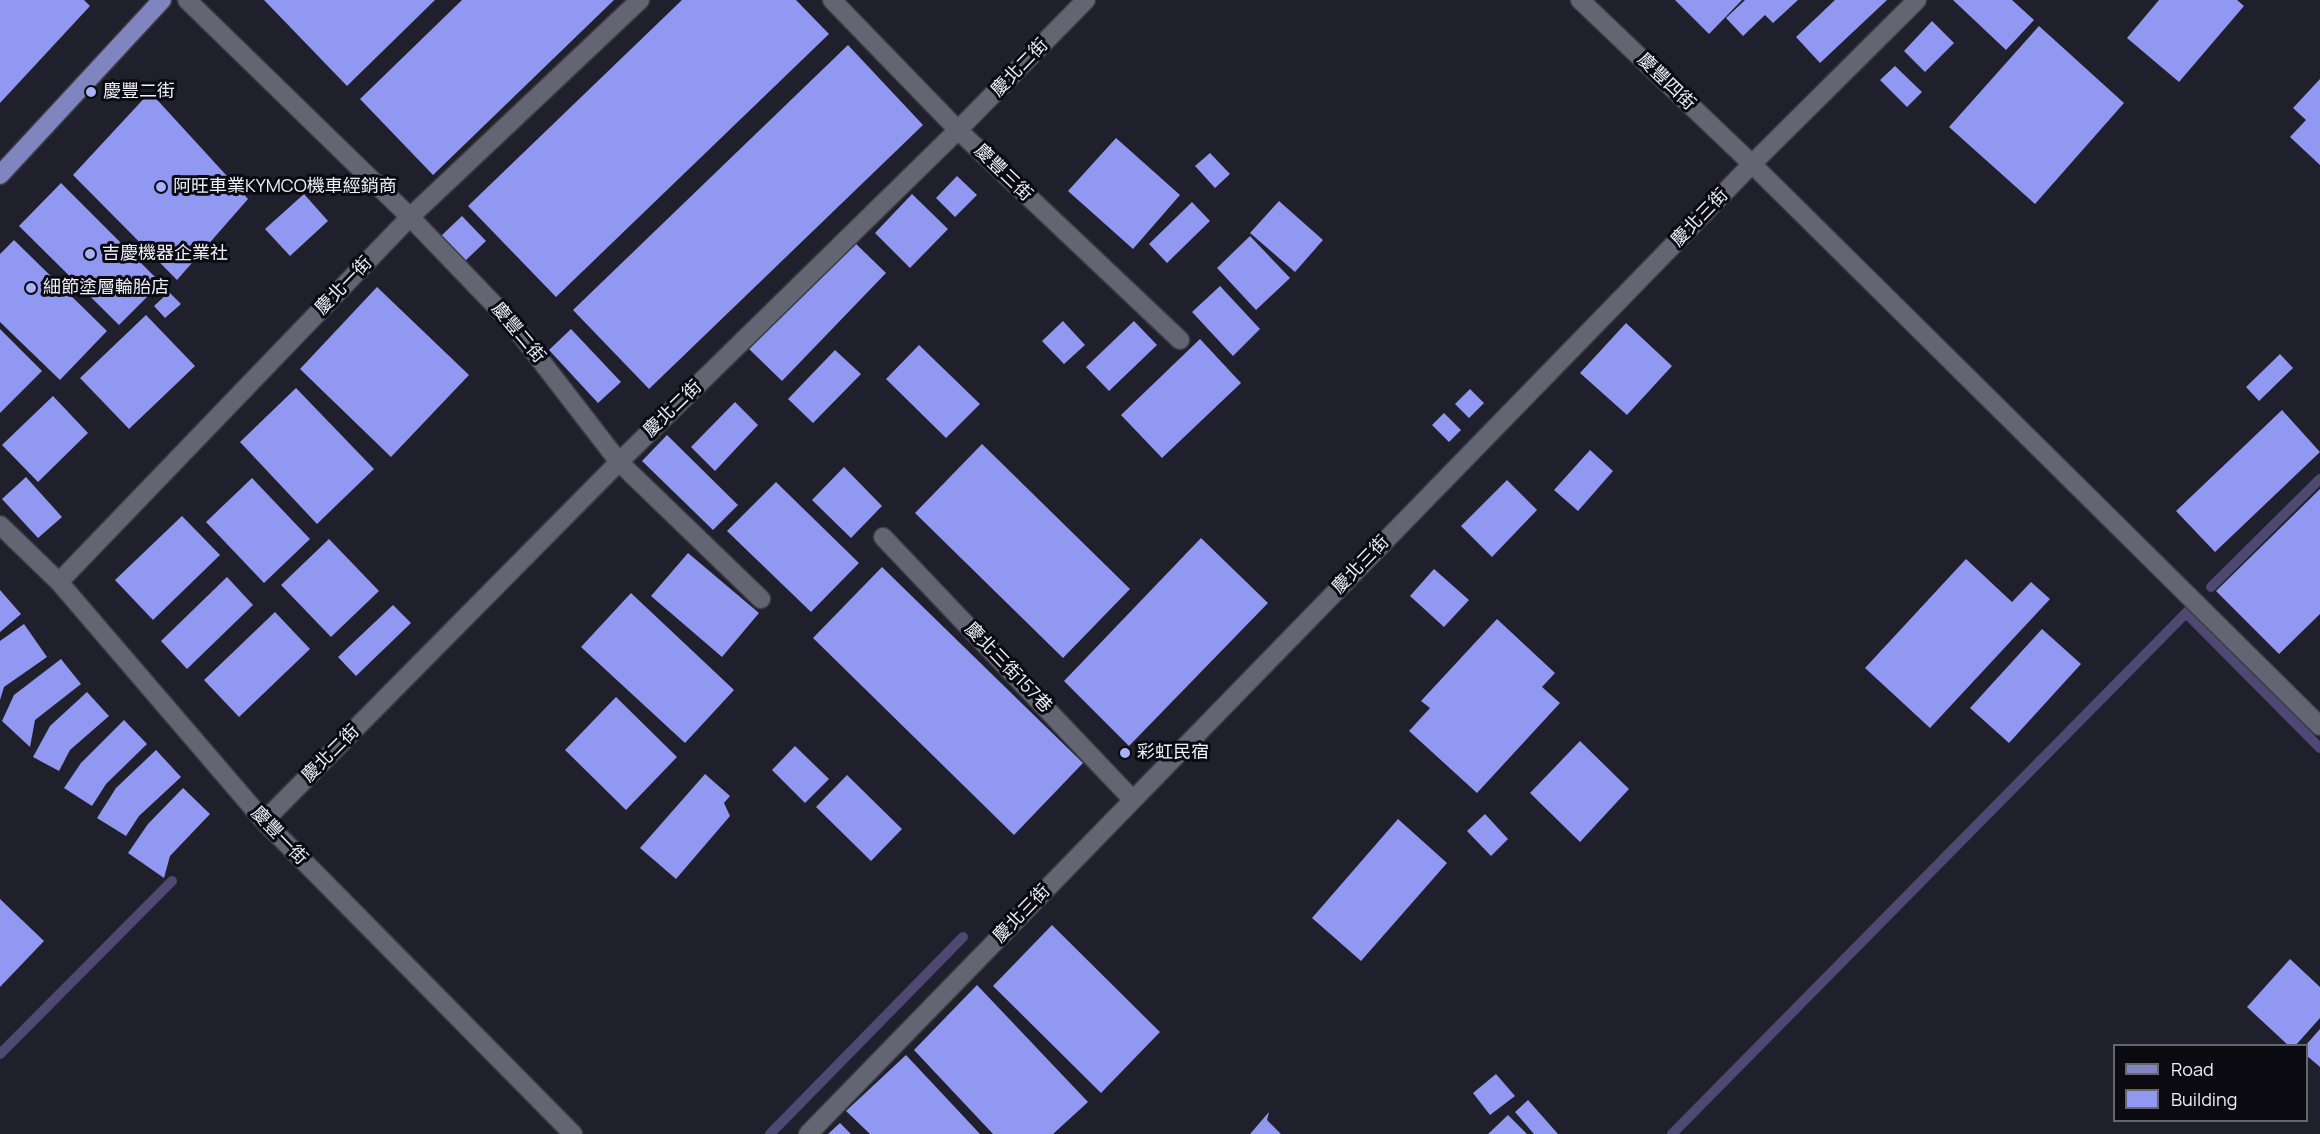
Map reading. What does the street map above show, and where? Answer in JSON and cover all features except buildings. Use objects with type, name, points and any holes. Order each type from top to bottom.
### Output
[{"type":"main road","points":[[0,175],[162,0]]},
{"type":"street","name":"慶豐二街","points":[[187,0],[410,217],[512,322],[619,462],[761,599]]},
{"type":"street","name":"慶北一街","points":[[59,582],[410,217],[640,0]]},
{"type":"street","name":"慶豐三街","points":[[832,0],[958,130],[1180,339]]},
{"type":"street","name":"慶北二街","points":[[264,821],[619,462],[958,130],[1086,0]]},
{"type":"street","name":"慶豐四街","points":[[1580,0],[1752,164],[2320,726]]},
{"type":"street","name":"慶北三街","points":[[808,1134],[1752,164],[1917,0]]},
{"type":"street","name":"慶豐一街","points":[[0,525],[59,582],[264,821],[573,1134]]},
{"type":"street","name":"慶北三街157巷","points":[[883,537],[1132,799]]},
{"type":"waterway","points":[[2211,587],[2320,479]]},
{"type":"waterway","points":[[1672,1134],[2188,611]]},
{"type":"waterway","points":[[2186,613],[2320,748]]},
{"type":"waterway","points":[[0,1054],[172,881]]},
{"type":"waterway","points":[[770,1134],[963,937]]},
{"type":"place","name":"慶豐二街","points":[[91,92]]},
{"type":"place","name":"阿旺車業KYMCO機車經銷商","points":[[161,187]]},
{"type":"place","name":"吉慶機器企業社","points":[[90,254]]},
{"type":"place","name":"細節塗層輪胎店","points":[[31,288]]},
{"type":"place","name":"彩虹民宿","points":[[1125,753]]}]
